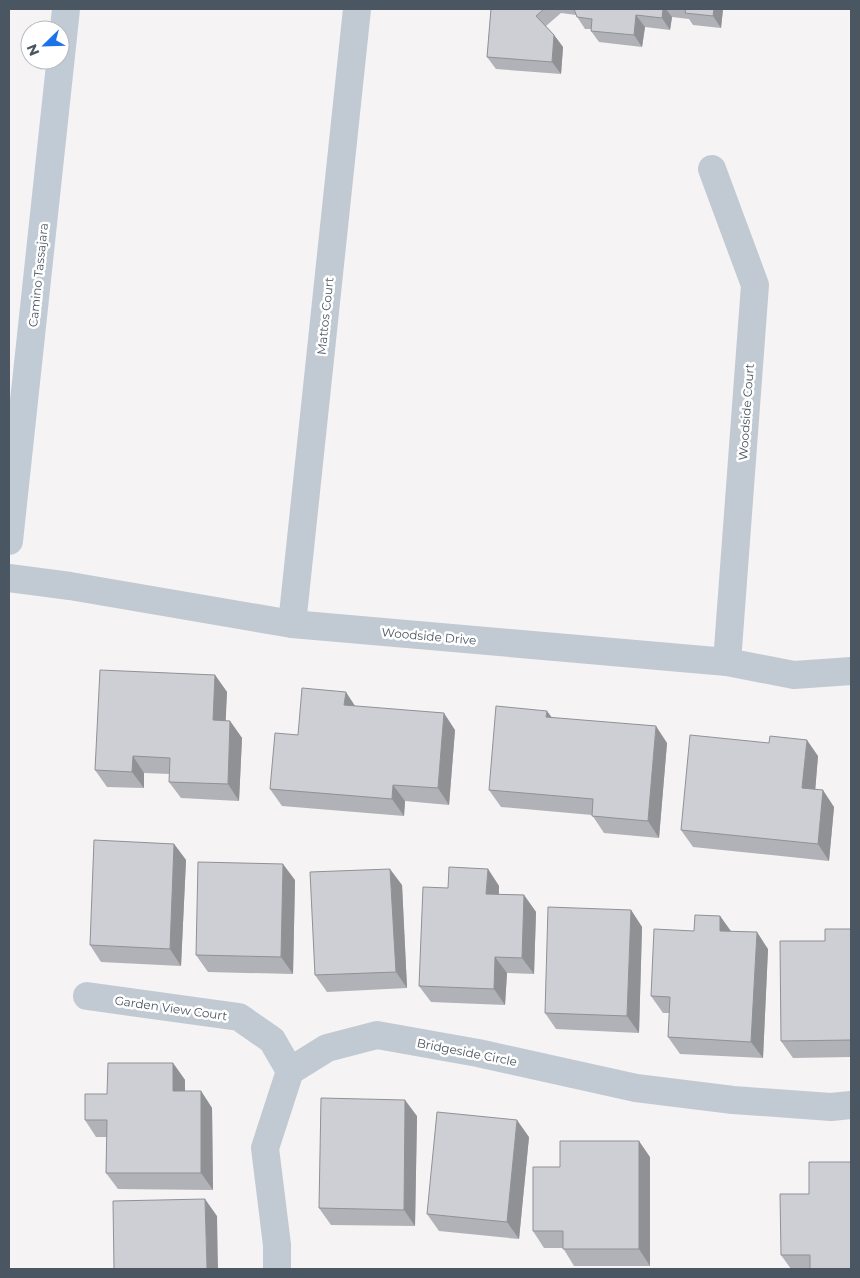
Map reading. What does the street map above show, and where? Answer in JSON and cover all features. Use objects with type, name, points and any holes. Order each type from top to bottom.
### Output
[{"type":"main road","name":"Camino Tassajara","points":[[9,542],[66,9]]},
{"type":"street","name":"Mattos Court","points":[[292,624],[357,9]]},
{"type":"street","name":"Woodside Court","points":[[712,169],[755,285],[727,662]]},
{"type":"street","name":"Woodside Drive","points":[[9,578],[70,586],[292,624],[727,662],[794,675],[851,671]]},
{"type":"street","name":"Garden View Court","points":[[87,996],[239,1017],[272,1040],[290,1071]]},
{"type":"street","name":"Bridgeside Circle","points":[[290,1071],[327,1048],[377,1035],[478,1053],[636,1088],[743,1100],[831,1107],[851,1105]]},
{"type":"street","points":[[277,1269],[277,1245],[265,1148],[290,1071]]},
{"type":"building","points":[[491,9],[544,9],[536,16],[554,35],[552,62],[487,57]]},
{"type":"building","points":[[574,9],[663,9],[662,18],[636,15],[634,35],[591,31],[592,19],[577,17]]},
{"type":"building","points":[[686,9],[714,9],[713,16],[685,13]]},
{"type":"building","points":[[100,670],[215,675],[213,720],[230,721],[228,784],[169,782],[170,758],[133,756],[132,772],[95,770]]},
{"type":"building","points":[[302,688],[346,692],[344,705],[444,713],[438,788],[393,785],[392,799],[270,789],[275,733],[298,735]]},
{"type":"building","points":[[496,706],[547,711],[546,717],[656,726],[648,821],[592,816],[593,799],[489,790]]},
{"type":"building","points":[[690,735],[769,743],[770,736],[807,740],[802,788],[823,790],[818,844],[681,830]]},
{"type":"building","points":[[94,840],[174,844],[170,949],[90,945]]},
{"type":"building","points":[[198,862],[283,864],[281,957],[196,955]]},
{"type":"building","points":[[449,867],[488,869],[486,894],[524,895],[522,958],[495,957],[494,989],[419,986],[423,887],[448,888]]},
{"type":"building","points":[[390,869],[396,972],[315,975],[310,872]]},
{"type":"building","points":[[548,907],[631,910],[627,1016],[545,1013]]},
{"type":"building","points":[[695,915],[720,916],[720,931],[757,932],[751,1042],[668,1037],[670,997],[651,996],[654,929],[694,931]]},
{"type":"building","points":[[825,929],[851,929],[851,1040],[781,1041],[780,941],[825,941]]},
{"type":"building","points":[[108,1063],[173,1063],[173,1091],[201,1091],[201,1173],[106,1173],[107,1120],[85,1120],[85,1094],[107,1094]]},
{"type":"building","points":[[321,1098],[405,1100],[404,1210],[319,1208]]},
{"type":"building","points":[[437,1112],[517,1120],[507,1222],[427,1214]]},
{"type":"building","points":[[560,1141],[639,1141],[639,1249],[563,1249],[563,1231],[533,1231],[533,1167],[560,1167]]},
{"type":"building","points":[[809,1162],[851,1162],[851,1269],[810,1269],[810,1255],[781,1255],[780,1194],[809,1194]]},
{"type":"building","points":[[205,1199],[207,1269],[114,1269],[113,1201]]}]
